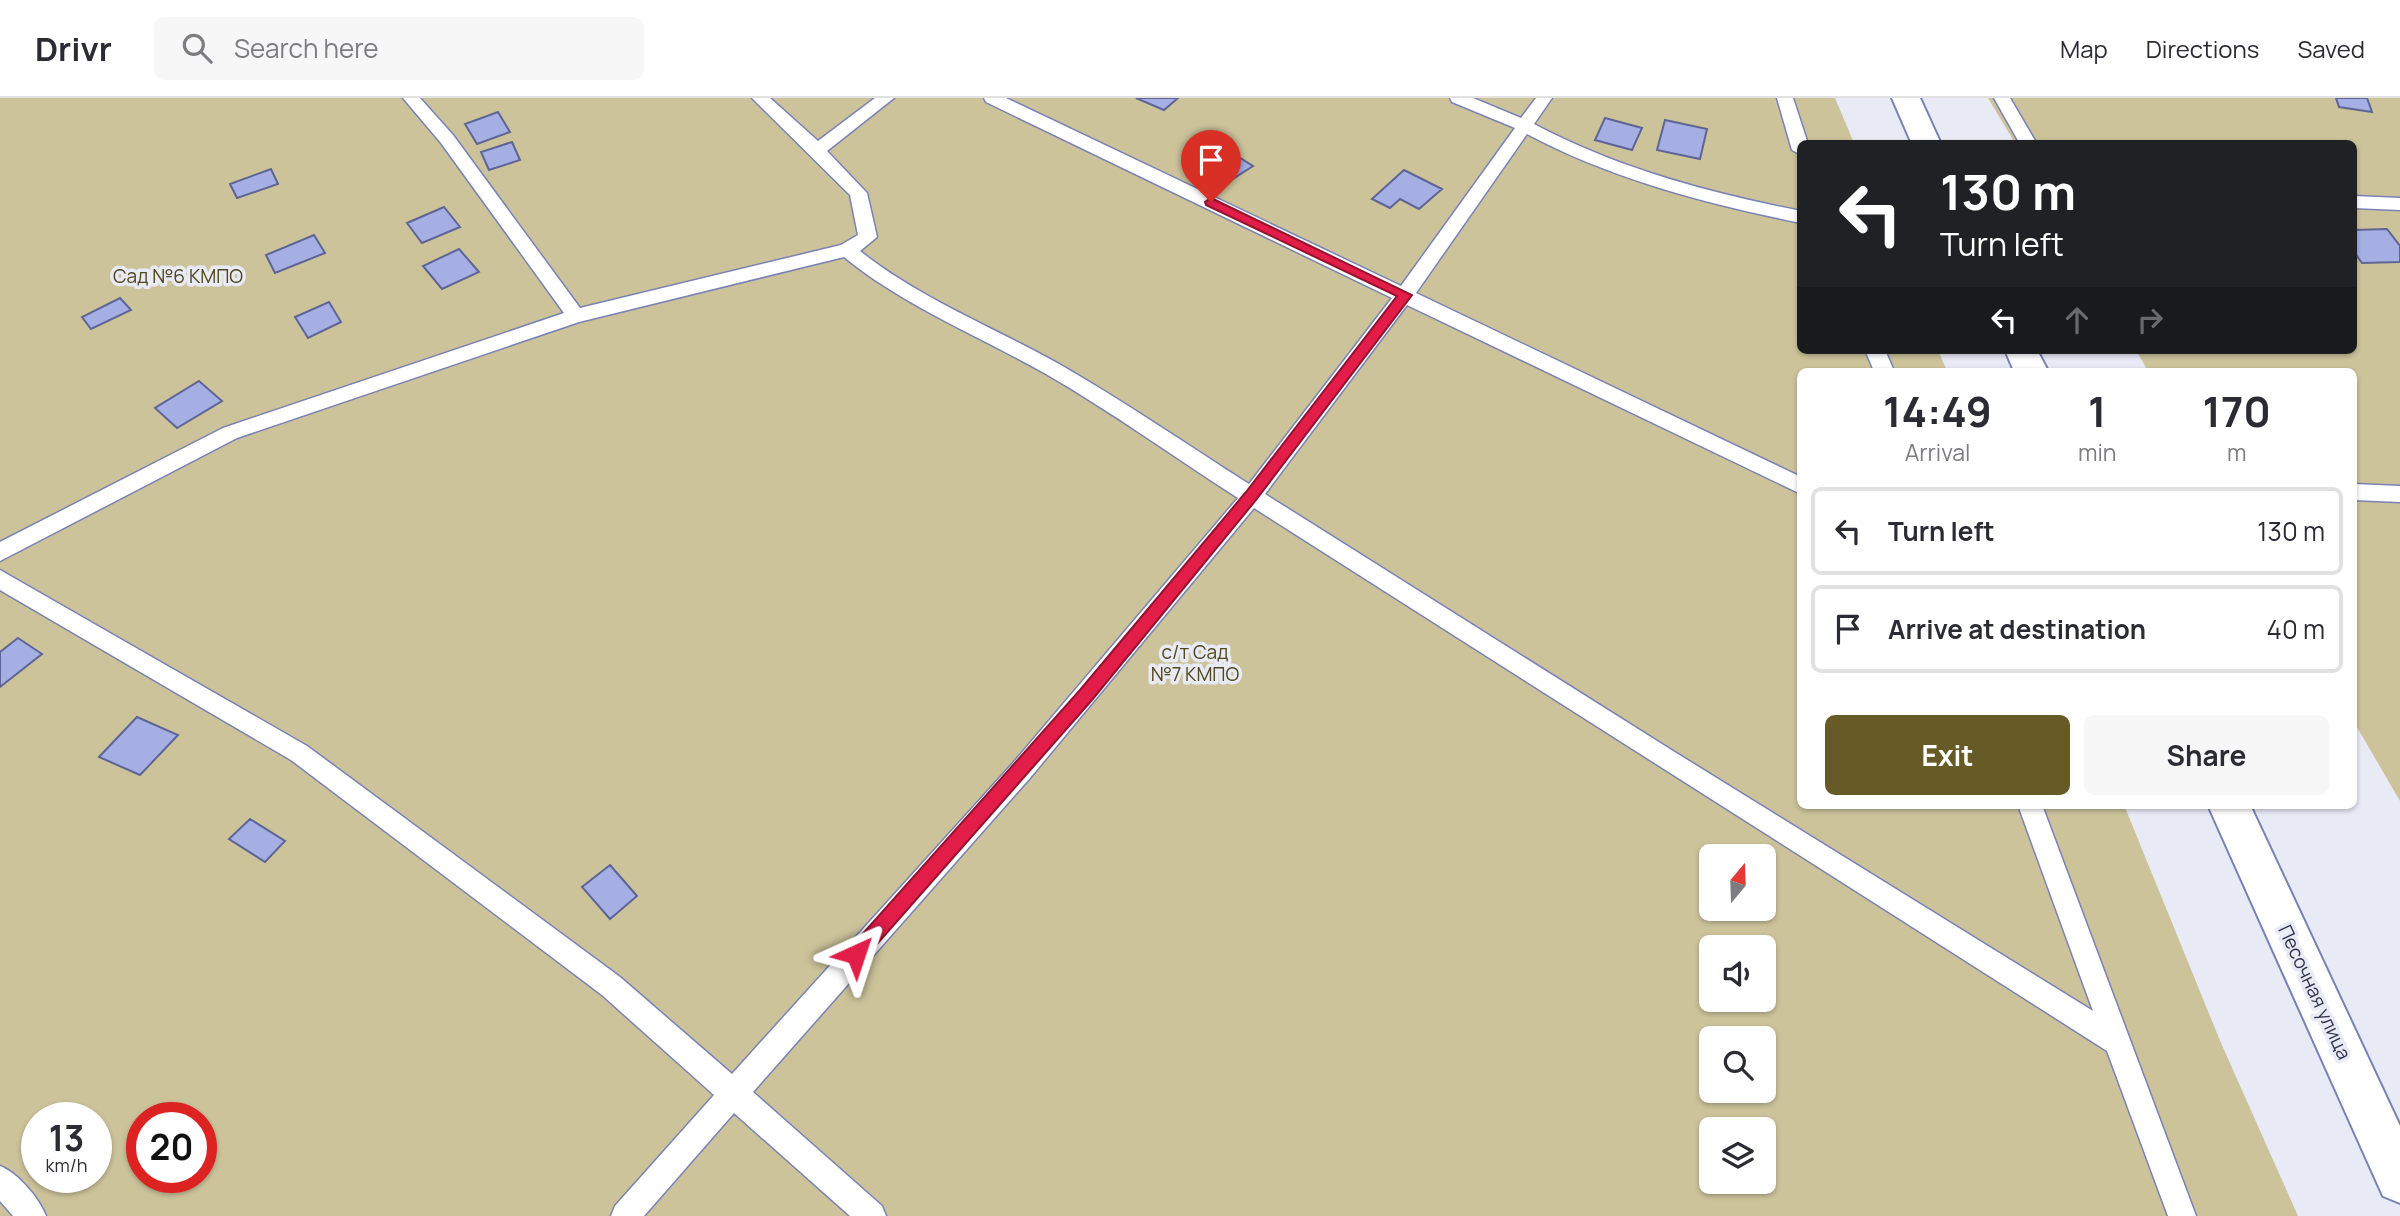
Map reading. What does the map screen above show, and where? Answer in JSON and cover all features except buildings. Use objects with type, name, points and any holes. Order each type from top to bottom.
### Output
[{"type":"main road","points":[[1906,98],[1925,140]]},
{"type":"main road","name":"Песочная улица","points":[[2231,809],[2400,1179]]},
{"type":"lane","points":[[411,98],[447,139],[576,316]]},
{"type":"lane","points":[[0,552],[230,433],[576,316],[847,250],[868,237],[858,193],[817,150],[760,98]]},
{"type":"lane","points":[[817,150],[886,98]]},
{"type":"lane","points":[[992,98],[1797,484]]},
{"type":"lane","points":[[1458,98],[1525,126],[1574,152],[1726,202],[1797,217]]},
{"type":"lane","points":[[625,1216],[1086,695],[1251,496],[1405,295],[1544,98]]},
{"type":"lane","points":[[1785,98],[1798,140]]},
{"type":"lane","points":[[2002,98],[2027,140]]},
{"type":"lane","points":[[2357,202],[2400,204]]},
{"type":"lane","points":[[847,250],[872,270],[912,294],[1054,370],[1665,760],[2118,1042]]},
{"type":"lane","points":[[2357,492],[2400,494]]},
{"type":"lane","points":[[0,579],[299,752],[611,986],[872,1216]]},
{"type":"lane","points":[[2031,809],[2182,1216]]},
{"type":"lane","points":[[0,1180],[32,1216]]},
{"type":"green space","name":"с/т Сад №7 КМПО","points":[[0,98],[1835,98],[1853,140],[1797,140],[1797,354],[1940,354],[1946,368],[1797,368],[1797,809],[2126,809],[2221,1043],[2298,1216],[0,1216]]},
{"type":"green space","points":[[1988,98],[2400,98],[2400,801],[2357,727],[2357,368],[2146,368],[2138,354],[2357,354],[2357,140],[2013,140]]},
{"type":"route","points":[[856,954],[1086,695],[1251,496],[1405,295],[1211,202]]},
{"type":"park label","name":"Сад №6 КМПО","points":[[178,276]]}]
